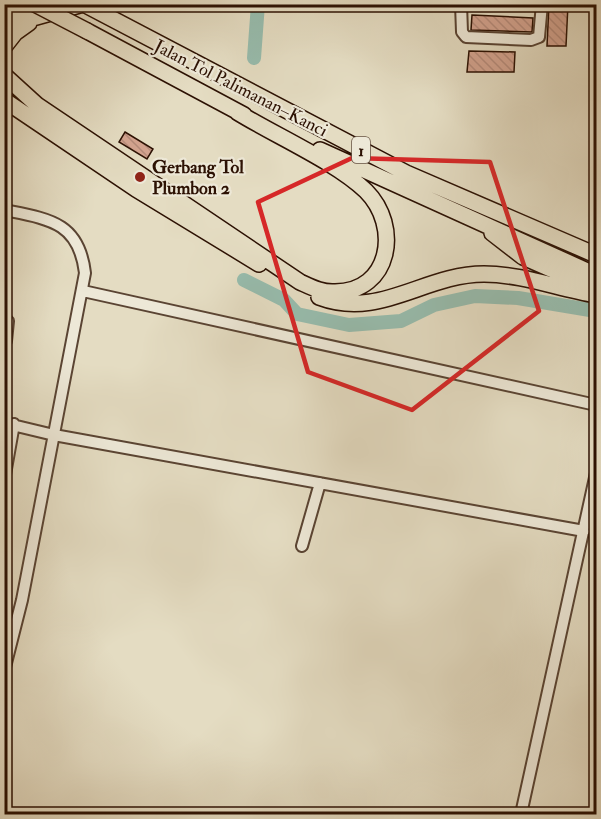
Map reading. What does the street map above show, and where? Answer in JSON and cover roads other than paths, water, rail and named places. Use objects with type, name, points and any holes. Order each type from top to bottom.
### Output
[{"type":"highway","points":[[4,14],[37,8],[83,4]]},
{"type":"highway","name":"Jalan Tol Palimanan–Kanci","points":[[83,4],[406,173],[597,255]]},
{"type":"highway","points":[[4,26],[37,8]]},
{"type":"highway","points":[[4,47],[37,8]]},
{"type":"highway","name":"Jalan Tol Palimanan–Kanci","points":[[37,8],[87,30],[237,112],[597,275]]},
{"type":"highway","points":[[5,75],[37,105],[300,282],[333,293],[358,287],[368,280],[381,264],[388,245],[386,223],[378,206],[347,176],[237,112]]},
{"type":"highway","points":[[4,92],[23,113]]},
{"type":"highway","points":[[4,100],[219,241],[328,301],[376,303],[447,279],[484,274],[526,280],[597,296]]},
{"type":"highway","points":[[480,221],[523,256],[597,289]]},
{"type":"street","points":[[461,4],[462,32],[466,37],[531,40],[539,37],[542,4]]},
{"type":"street","points":[[4,210],[61,225],[71,232],[83,256],[83,291],[22,600],[4,671]]},
{"type":"street","points":[[83,291],[597,405]]},
{"type":"street","points":[[4,318],[8,321],[6,340]]},
{"type":"street","points":[[4,480],[9,424],[54,435],[584,531]]},
{"type":"street","points":[[521,814],[597,473]]},
{"type":"street","points":[[302,546],[320,483]]},
{"type":"waterway","points":[[254,58],[258,4]]},
{"type":"waterway","points":[[244,280],[284,300],[297,314],[349,325],[401,321],[434,305],[475,296],[518,298],[596,311]]},
{"type":"place","name":"Gerbang Tol Plumbon 2","points":[[140,177]]}]
